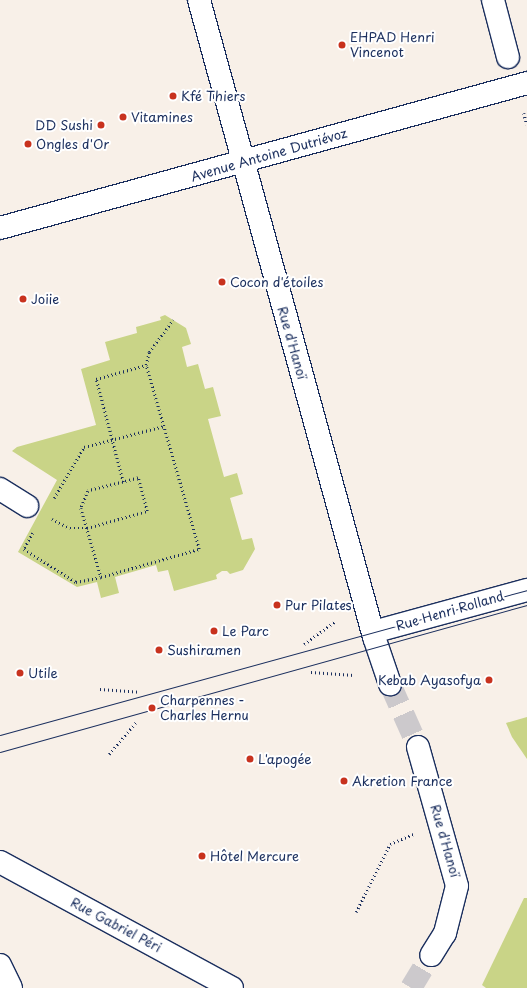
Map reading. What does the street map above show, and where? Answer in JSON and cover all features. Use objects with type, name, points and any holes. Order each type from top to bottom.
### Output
[{"type":"street","name":"Rue d'Hanoï","points":[[199,0],[242,163],[373,632],[390,684]]},
{"type":"street","points":[[493,0],[508,57]]},
{"type":"street","name":"Avenue Antoine Dutriévoz","points":[[5,227],[242,163],[527,83]]},
{"type":"street","points":[[0,489],[27,506]]},
{"type":"street","name":"Rue Henri Rolland","points":[[373,632],[527,590]]},
{"type":"street","name":"Rue d'Hanoï","points":[[418,747],[457,886],[445,933],[431,955]]},
{"type":"street","name":"Rue Gabriel Péri","points":[[0,862],[232,988]]},
{"type":"street","points":[[0,965],[11,988]]},
{"type":"path","points":[[522,107],[527,126]]},
{"type":"path","points":[[36,529],[24,549],[76,582],[199,549],[146,365],[149,352],[173,320]]},
{"type":"path","points":[[123,482],[96,379],[146,365]]},
{"type":"path","points":[[52,502],[84,447],[164,426]]},
{"type":"path","points":[[27,506],[70,528],[87,528],[147,511],[138,478],[88,491],[81,508],[87,528],[101,576]]},
{"type":"path","points":[[304,644],[336,621]]},
{"type":"path","points":[[311,672],[354,675]]},
{"type":"path","points":[[100,689],[139,692]]},
{"type":"path","points":[[109,754],[137,721]]},
{"type":"path","points":[[356,912],[390,844],[440,823]]},
{"type":"green space","points":[[165,315],[186,328],[191,344],[182,347],[187,367],[198,364],[205,389],[213,387],[221,416],[208,419],[224,477],[237,473],[243,494],[230,498],[242,540],[252,538],[255,549],[243,570],[230,574],[227,571],[222,571],[216,575],[217,579],[174,591],[168,570],[158,572],[156,565],[115,577],[119,593],[101,598],[97,582],[77,587],[18,552],[57,480],[12,451],[17,447],[96,425],[81,369],[110,360],[105,342],[137,333],[136,327],[161,320],[160,317]]},
{"type":"green space","points":[[527,717],[527,759],[512,737],[506,723]]},
{"type":"green space","points":[[524,898],[527,898],[527,988],[486,988],[482,985]]},
{"type":"tunnel","points":[[390,684],[418,747]]},
{"type":"tunnel","points":[[411,988],[431,955]]},
{"type":"tram line","points":[[0,735],[527,590]]},
{"type":"tram line","points":[[0,752],[527,605]]},
{"type":"place","name":"EHPAD Henri Vincenot","points":[[342,45]]},
{"type":"place","name":"Kfé Thiers","points":[[173,96]]},
{"type":"place","name":"Vitamines","points":[[123,117]]},
{"type":"place","name":"DD Sushi","points":[[101,125]]},
{"type":"place","name":"Ongles d'Or","points":[[28,144]]},
{"type":"place","name":"Cocon d'étoiles","points":[[222,282]]},
{"type":"place","name":"Joiie","points":[[23,299]]},
{"type":"place","name":"Pur Pilates","points":[[277,605]]},
{"type":"place","name":"Le Parc","points":[[214,631]]},
{"type":"place","name":"Sushiramen","points":[[159,650]]},
{"type":"place","name":"Utile","points":[[20,673]]},
{"type":"place","name":"Kebab Ayasofya","points":[[489,680]]},
{"type":"place","name":"Charpennes - Charles Hernu","points":[[152,708]]},
{"type":"place","name":"L'apogée","points":[[250,759]]},
{"type":"place","name":"Akretion France","points":[[344,781]]},
{"type":"place","name":"Hôtel Mercure","points":[[202,856]]}]
